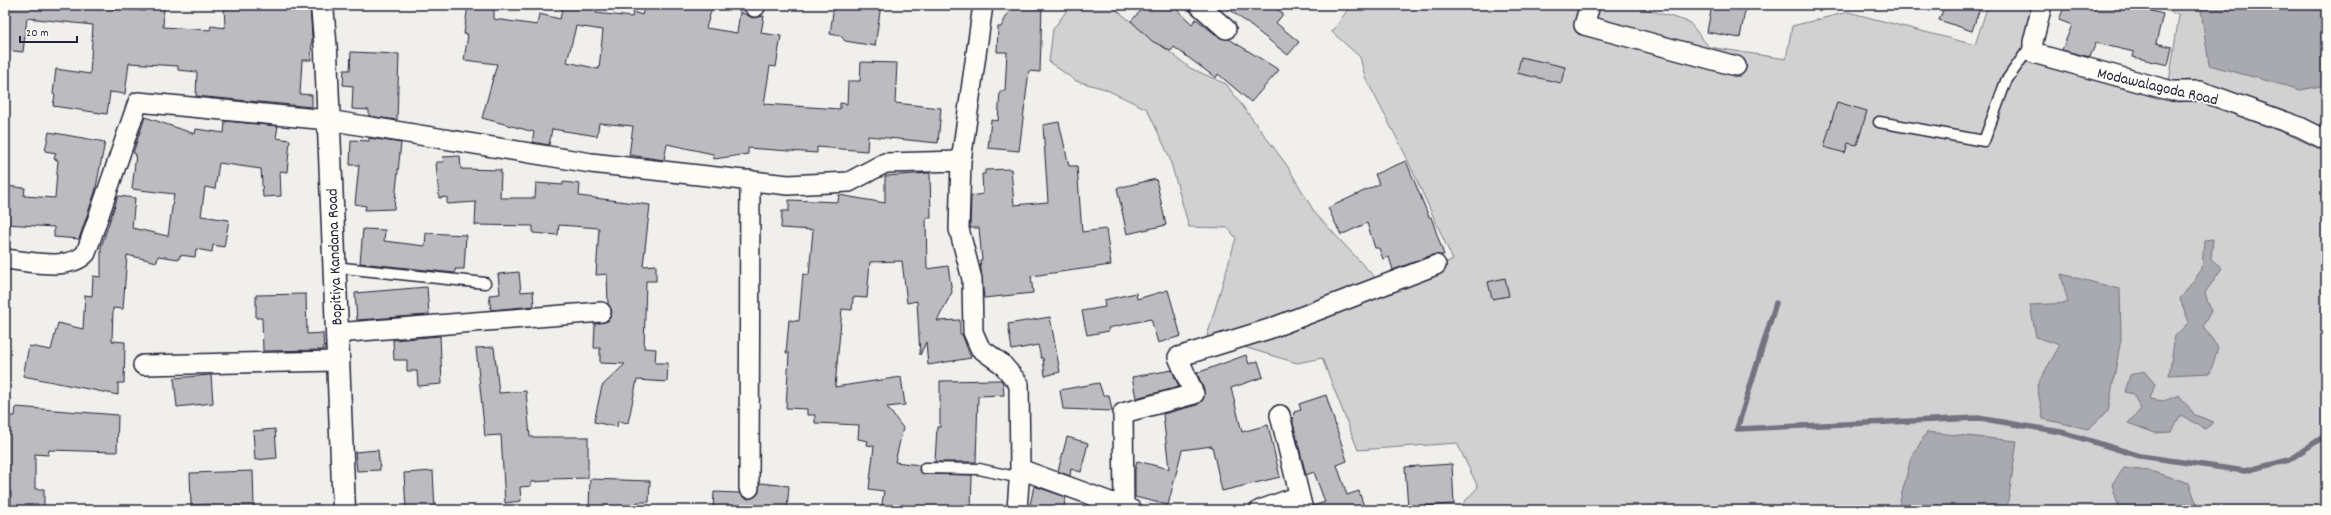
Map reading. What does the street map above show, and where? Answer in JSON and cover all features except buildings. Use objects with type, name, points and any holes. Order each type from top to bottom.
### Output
[{"type":"main road","name":"Bopitiya Kandana Road","points":[[322,5],[344,510]]},
{"type":"street","points":[[983,5],[961,161],[959,229],[972,279],[973,332],[980,348],[1002,364],[1019,384],[1020,474],[1017,510]]},
{"type":"street","points":[[1199,5],[1226,29]]},
{"type":"street","points":[[1590,5],[1584,25],[1736,66]]},
{"type":"street","points":[[2033,42],[2042,5]]},
{"type":"street","name":"Modawalagoda Road","points":[[2033,42],[2033,53],[2056,61],[2172,91],[2200,91],[2300,127],[2326,140]]},
{"type":"street","points":[[5,259],[56,264],[80,260],[86,253],[138,102],[328,120],[591,163],[788,185],[849,182],[885,163],[961,161]]},
{"type":"street","points":[[750,180],[750,488]]},
{"type":"street","points":[[1020,474],[1128,508],[1123,413],[1194,394],[1178,357],[1269,329],[1436,265]]},
{"type":"street","points":[[336,333],[601,312]]},
{"type":"street","points":[[143,365],[338,360]]},
{"type":"street","points":[[1260,510],[1301,503],[1280,415]]},
{"type":"lane","points":[[1879,122],[1984,141],[2006,81],[2033,42]]},
{"type":"lane","points":[[334,267],[485,283]]},
{"type":"lane","points":[[925,468],[979,469],[1020,474]]},
{"type":"shaded area","points":[[1071,5],[1110,5],[1190,68],[1226,84],[1286,164],[1315,213],[1380,283],[1453,260],[1404,152],[1365,77],[1360,57],[1332,32],[1351,5],[1632,5],[1689,22],[1709,47],[1786,59],[1792,26],[1848,12],[1975,45],[1988,5],[2033,5],[2029,59],[2179,102],[2204,100],[2247,115],[2326,152],[2326,510],[1457,510],[1478,487],[1457,443],[1358,450],[1322,358],[1297,363],[1207,336],[1236,238],[1228,228],[1189,227],[1169,156],[1147,109],[1105,89],[1076,81],[1049,62],[1053,29]]},
{"type":"shaded area","points":[[2150,5],[2326,5],[2326,134],[2245,98],[2190,80],[2169,82],[2179,15]]},
{"type":"shaded area","points":[[2203,5],[2326,5],[2326,85],[2301,90],[2209,65],[2201,10]]},
{"type":"shaded area","points":[[2213,239],[2211,259],[2222,268],[2205,293],[2211,311],[2203,326],[2218,348],[2210,373],[2169,375],[2175,336],[2189,322],[2180,299],[2202,269],[2204,240]]},
{"type":"shaded area","points":[[2061,274],[2120,289],[2121,339],[2108,411],[2088,429],[2043,419],[2037,385],[2060,345],[2036,337],[2030,305],[2068,303]]},
{"type":"shaded area","points":[[2144,371],[2155,384],[2150,399],[2164,401],[2179,395],[2195,415],[2214,422],[2205,429],[2181,415],[2172,432],[2155,433],[2128,423],[2141,409],[2133,394],[2125,392],[2130,375]]},
{"type":"shaded area","points":[[1927,432],[2017,441],[2007,510],[1900,510],[1899,505],[1911,458]]},
{"type":"shaded area","points":[[2124,468],[2150,471],[2189,483],[2197,505],[2209,510],[2119,509],[2112,484]]},
{"type":"waterway","points":[[1776,303],[1737,429],[1978,418],[2061,432],[2140,456],[2245,471],[2289,460],[2326,435]]}]
